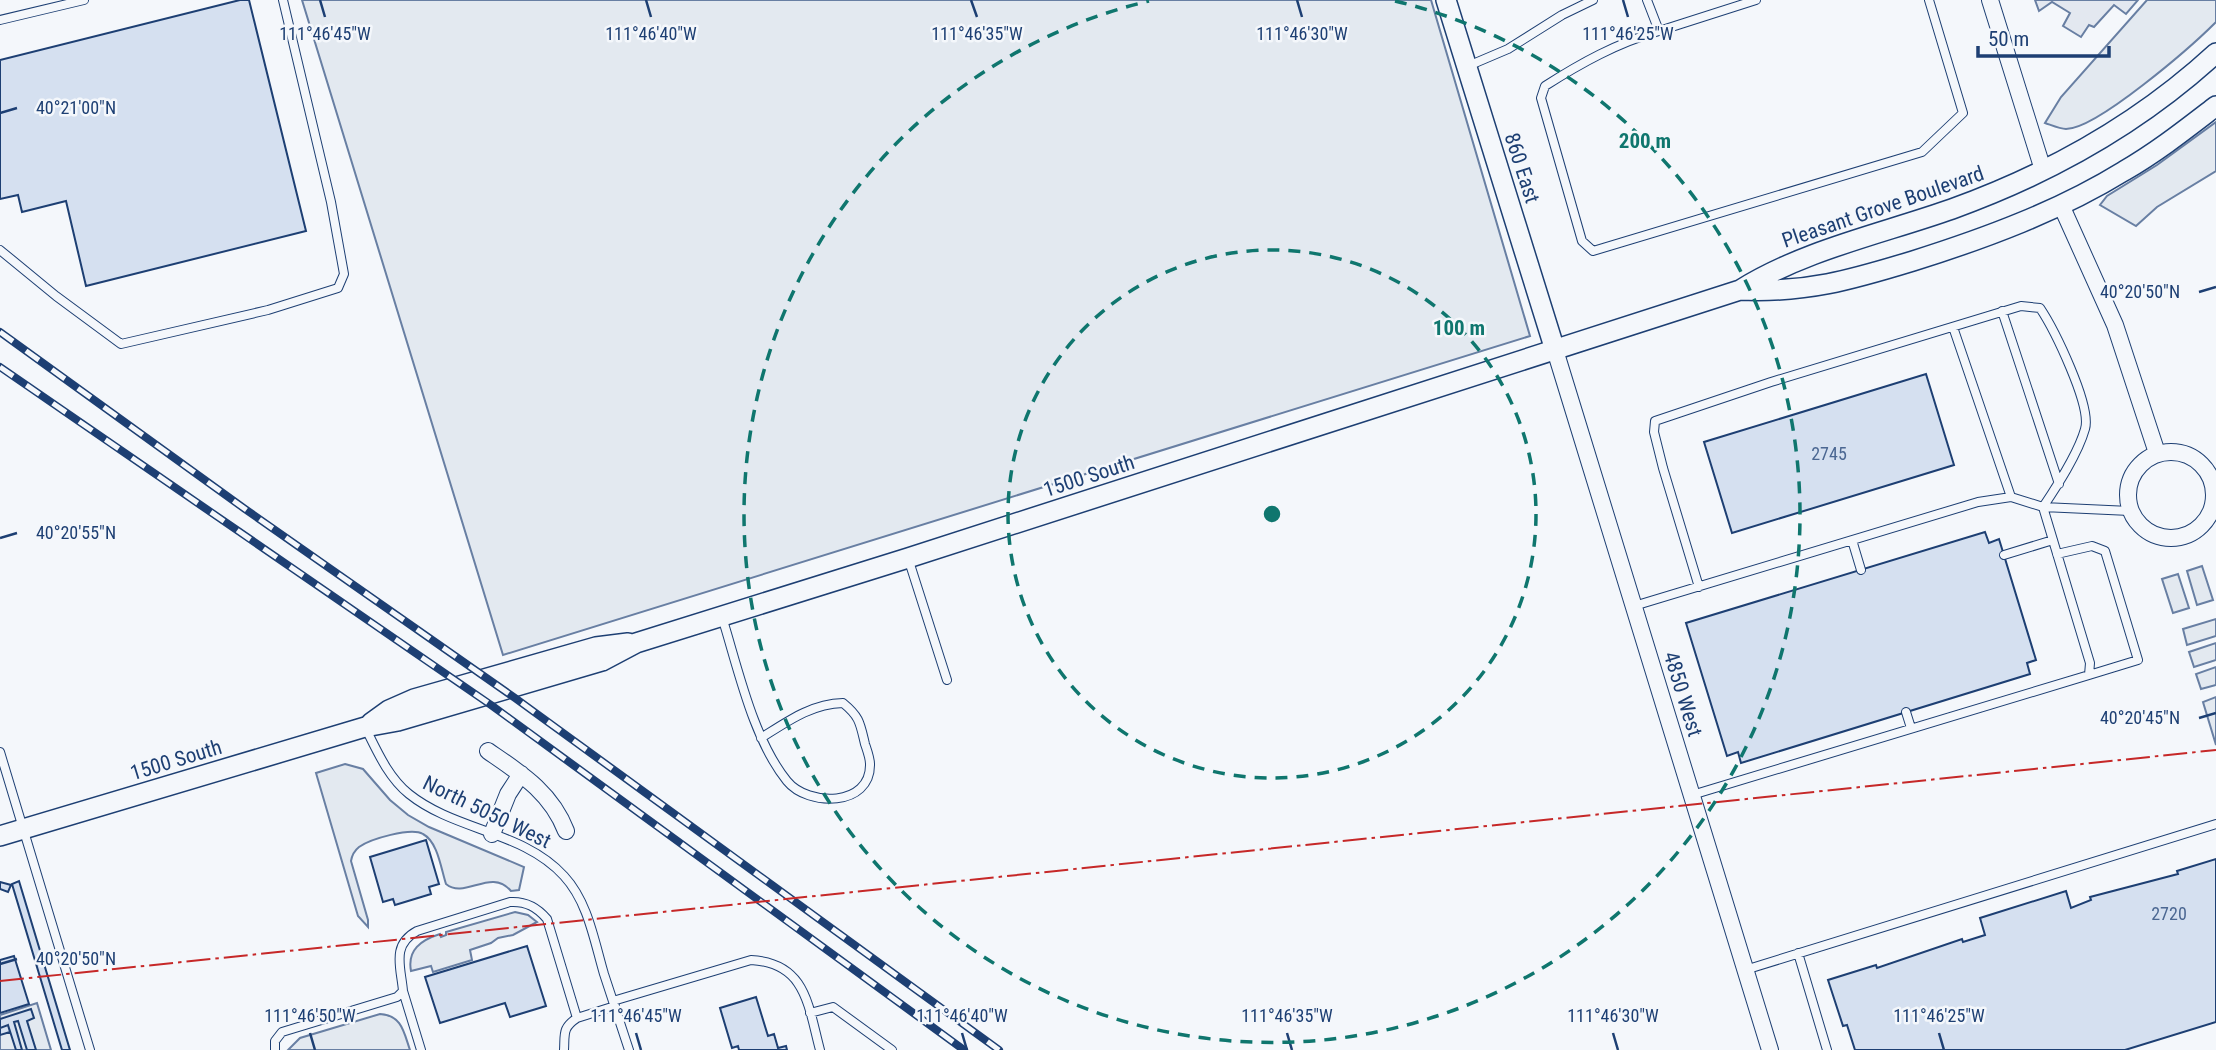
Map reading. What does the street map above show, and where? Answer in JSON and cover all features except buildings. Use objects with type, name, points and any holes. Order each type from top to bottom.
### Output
[{"type":"street","name":"860 East","points":[[1446,0],[1555,350]]},
{"type":"street","points":[[1990,0],[2043,170]]},
{"type":"street","name":"Pleasant Grove Boulevard","points":[[1555,350],[1740,290],[1794,262],[1952,209],[2043,170],[2131,120],[2216,53]]},
{"type":"street","name":"Pleasant Grove Boulevard","points":[[1740,290],[1789,290],[1844,282],[1965,244],[2061,205],[2124,172],[2216,106]]},
{"type":"street","points":[[2061,205],[2115,325],[2157,453]]},
{"type":"street","name":"1500 South","points":[[0,836],[365,727],[388,710],[414,699],[596,647],[636,643],[722,617],[1555,350]]},
{"type":"street","name":"4850 West","points":[[1555,350],[1770,1050]]},
{"type":"street","points":[[2178,452],[2187,455],[2204,466],[2210,477],[2214,494],[2210,514],[2197,530],[2179,538],[2169,539],[2149,533],[2134,520],[2130,511],[2127,501],[2129,481],[2140,464],[2157,453],[2178,452]]},
{"type":"street","points":[[488,751],[521,774],[548,798],[556,808],[566,831]]},
{"type":"street","points":[[492,834],[508,794],[521,774]]},
{"type":"lane","points":[[0,20],[84,0]]},
{"type":"lane","points":[[0,250],[121,344],[268,310],[338,288],[344,274],[331,202],[283,0]]},
{"type":"lane","points":[[1466,67],[1508,49],[1562,15],[1593,0]]},
{"type":"lane","points":[[1647,0],[1659,31]]},
{"type":"lane","points":[[1756,0],[1629,39],[1582,62],[1545,86],[1541,98],[1582,241],[1593,251],[1922,152],[1963,113],[1929,0]]},
{"type":"lane","points":[[1699,587],[1663,468],[1654,432],[1655,421],[1771,382],[2021,306],[2040,308],[2049,321],[2080,391],[2086,427],[2059,484],[2043,507]]},
{"type":"lane","points":[[2002,312],[2059,484]]},
{"type":"lane","points":[[1953,327],[2011,497]]},
{"type":"lane","points":[[1634,606],[1978,502],[2011,497],[2043,507],[2130,511]]},
{"type":"lane","points":[[2043,507],[2090,663],[2089,675]]},
{"type":"lane","points":[[1852,540],[1861,570]]},
{"type":"lane","points":[[2004,555],[2053,540]]},
{"type":"lane","points":[[1692,794],[2138,660],[2105,551],[2092,546],[2057,554]]},
{"type":"lane","points":[[908,558],[947,680]]},
{"type":"lane","points":[[722,617],[761,738],[789,784],[805,794],[821,799],[845,797],[858,790],[868,779],[870,764],[858,715],[843,703],[808,709],[761,738]]},
{"type":"lane","points":[[1906,712],[1911,728]]},
{"type":"lane","name":"North 5050 West","points":[[365,727],[381,759],[408,793],[430,807],[527,849],[549,861],[566,877],[582,901],[629,1050]]},
{"type":"lane","points":[[0,752],[90,1050]]},
{"type":"lane","points":[[1745,970],[2216,824]]},
{"type":"lane","points":[[421,1050],[403,991],[399,954],[401,945],[407,937],[430,927],[519,901],[539,909],[547,919],[577,1018]]},
{"type":"lane","points":[[1798,953],[1827,1050]]},
{"type":"lane","points":[[564,1050],[563,1032],[568,1024],[577,1018],[751,960],[768,961],[795,976],[810,1013],[820,1050]]},
{"type":"lane","points":[[275,1050],[275,1041],[282,1032],[397,997],[403,991]]},
{"type":"lane","points":[[810,1013],[833,1007],[892,1050]]},
{"type":"shaded area","points":[[302,0],[1431,0],[1530,336],[503,655]]},
{"type":"shaded area","points":[[2035,0],[2138,0],[2126,14],[2114,5],[2094,27],[2089,25],[2081,37],[2063,26],[2070,13],[2052,2],[2039,11]]},
{"type":"shaded area","points":[[2147,0],[2216,0],[2216,22],[2144,84],[2099,116],[2066,129],[2045,123],[2061,97]]},
{"type":"shaded area","points":[[2216,122],[2216,171],[2157,207],[2136,226],[2100,205],[2107,196],[2157,165]]},
{"type":"shaded area","points":[[2202,566],[2213,600],[2197,605],[2187,571]]},
{"type":"shaded area","points":[[2178,574],[2189,608],[2173,613],[2162,579]]},
{"type":"shaded area","points":[[2216,619],[2216,636],[2187,645],[2183,629]]},
{"type":"shaded area","points":[[2216,643],[2216,660],[2194,667],[2189,652]]},
{"type":"shaded area","points":[[2216,667],[2216,685],[2201,689],[2196,674]]},
{"type":"shaded area","points":[[2216,697],[2216,745],[2203,702]]},
{"type":"shaded area","points":[[345,764],[363,769],[390,800],[408,815],[429,827],[524,867],[519,890],[511,891],[503,884],[495,882],[453,888],[446,884],[436,849],[428,838],[417,832],[391,835],[359,847],[351,859],[368,927],[358,916],[316,773]]},
{"type":"shaded area","points":[[515,912],[528,915],[537,922],[513,935],[498,938],[470,950],[472,960],[433,972],[431,966],[411,971],[413,952],[427,939],[440,934],[441,937],[446,935],[446,932]]},
{"type":"shaded area","points":[[37,1003],[51,1050],[0,1050],[0,1015]]},
{"type":"shaded area","points":[[380,1014],[398,1021],[410,1050],[288,1050],[300,1038]]},
{"type":"railway","points":[[0,332],[245,509],[515,698],[999,1050]]},
{"type":"railway","points":[[0,367],[491,705],[964,1050]]},
{"type":"power","points":[[0,981],[2216,750]]}]
